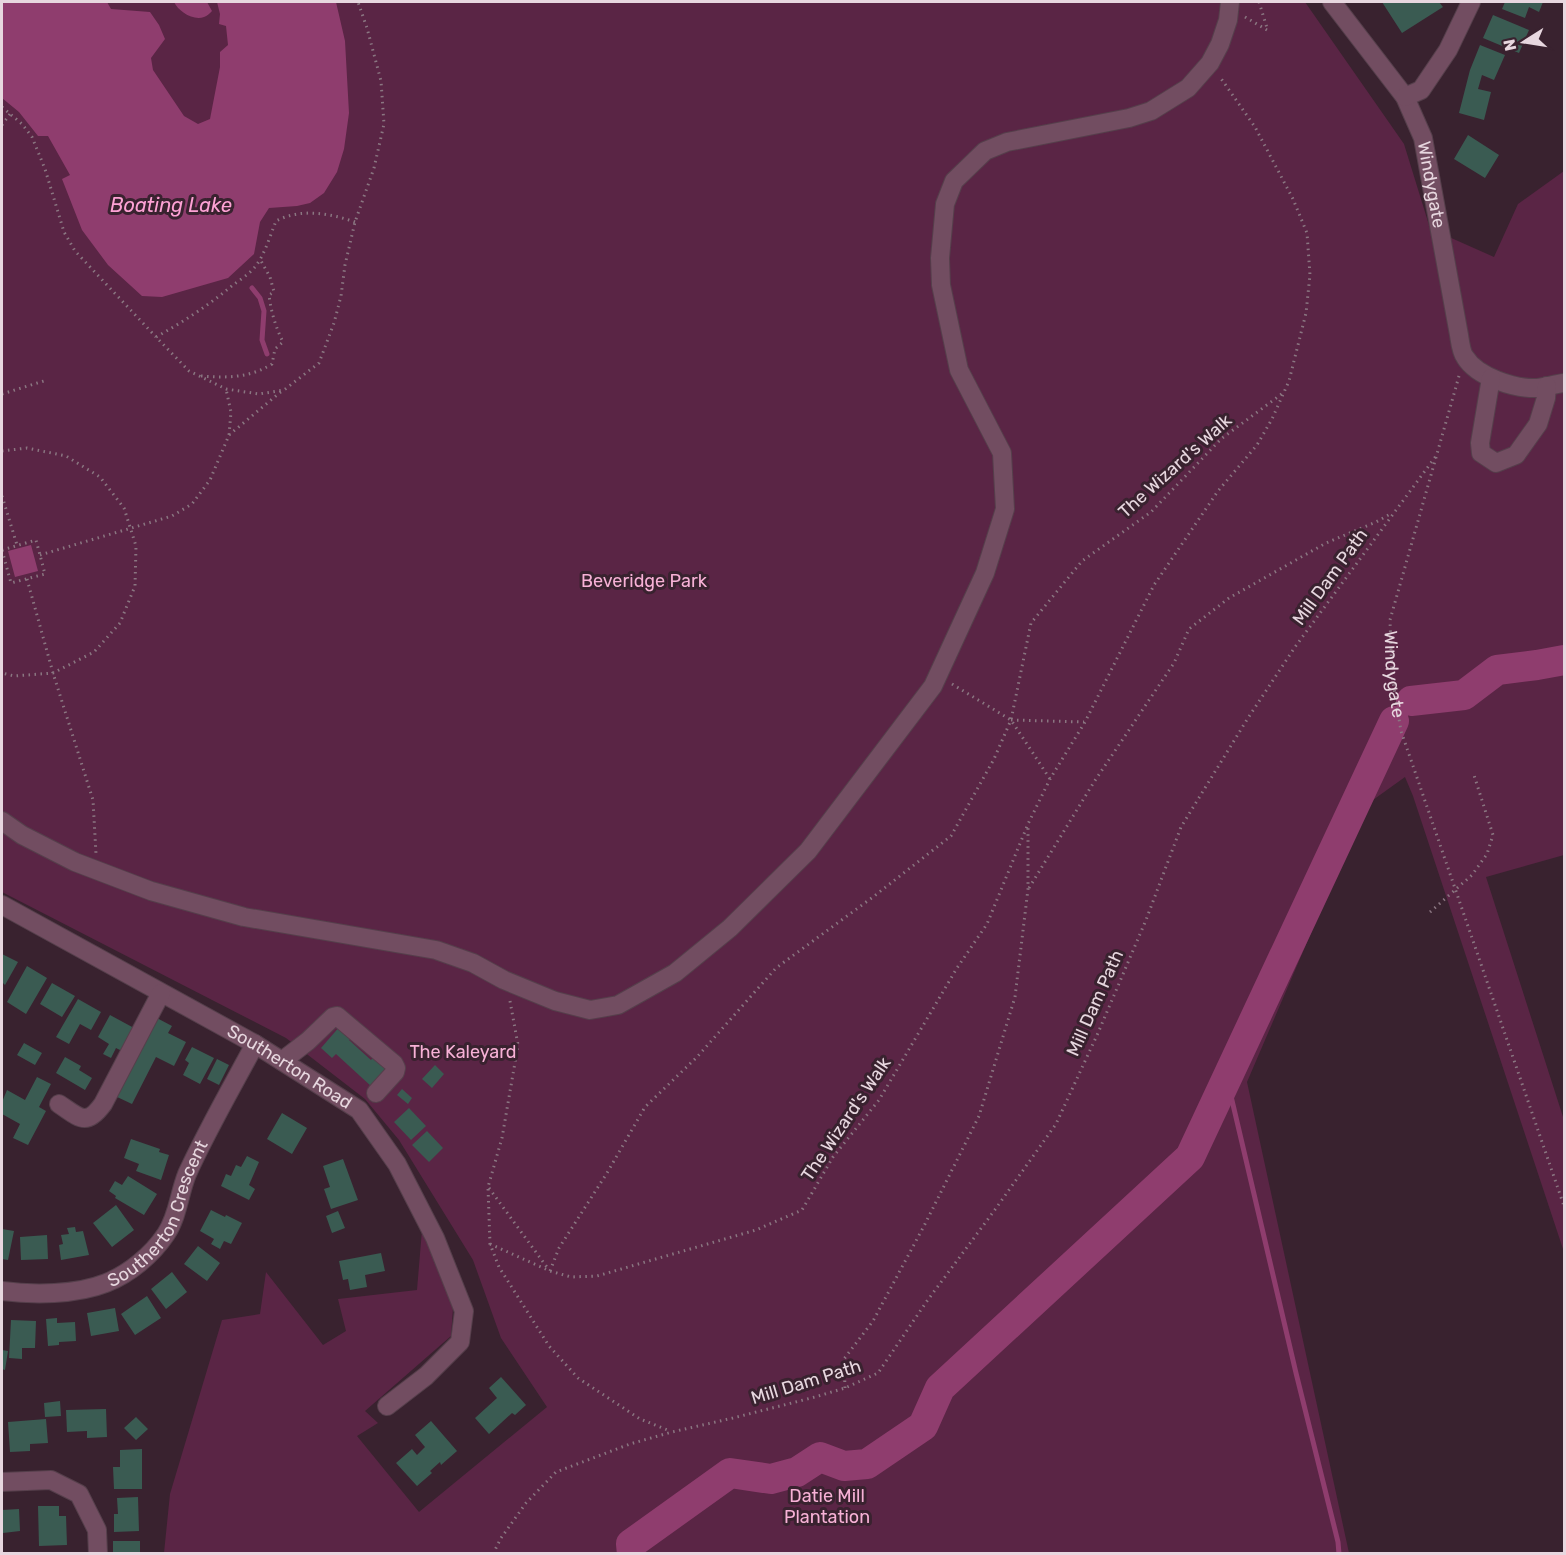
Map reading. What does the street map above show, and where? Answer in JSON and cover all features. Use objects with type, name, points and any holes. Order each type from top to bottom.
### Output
[{"type":"street","name":"Windygate","points":[[1332,2],[1405,97],[1423,138],[1464,357]]},
{"type":"street","points":[[1405,97],[1421,90],[1448,50],[1471,2]]},
{"type":"street","points":[[2,821],[22,835],[75,862],[151,891],[244,917],[436,950],[473,963],[504,980],[555,1001],[590,1010],[618,1005],[675,973],[730,928],[808,851],[933,686],[985,573],[1005,509],[1002,453],[959,370],[941,285],[940,258],[945,204],[954,181],[985,151],[1007,142],[1129,118],[1151,111],[1188,88],[1210,63],[1220,44],[1228,20],[1229,5]]},
{"type":"street","points":[[1464,357],[1491,378],[1514,386],[1536,388],[1556,384]]},
{"type":"street","points":[[1491,378],[1480,443],[1481,453],[1496,463],[1516,455],[1538,424],[1546,398],[1556,384]]},
{"type":"street","name":"Southerton Road","points":[[2,905],[255,1044],[359,1110],[397,1164],[435,1238],[464,1311],[460,1342],[426,1376],[387,1406]]},
{"type":"street","points":[[59,1104],[84,1119],[96,1114],[161,993]]},
{"type":"street","points":[[282,1061],[337,1016],[394,1064],[395,1072],[376,1093]]},
{"type":"street","name":"Southerton Crescent","points":[[2,1291],[22,1293],[82,1290],[106,1283],[130,1270],[149,1254],[166,1234],[176,1213],[186,1176],[255,1044]]},
{"type":"street","points":[[2,1482],[51,1480],[79,1494],[97,1530],[98,1554]]},
{"type":"path","points":[[229,435],[319,363],[327,346],[341,296],[345,265],[355,222],[374,168],[384,124],[381,81],[358,2]]},
{"type":"path","points":[[1229,5],[1267,30],[1259,2]]},
{"type":"path","name":"The Wizard's Walk","points":[[490,1244],[550,1271],[571,1277],[597,1276],[756,1230],[802,1210],[833,1157],[879,1100],[957,968],[987,924],[1028,824],[1050,779],[1085,722],[1154,585],[1218,491],[1257,445],[1289,381],[1306,314],[1310,275],[1307,233],[1293,199],[1255,127],[1210,63]]},
{"type":"path","points":[[2,107],[22,124],[32,138],[45,169],[64,232],[75,251],[182,364],[189,371],[226,389],[259,394],[284,390]]},
{"type":"path","points":[[2,125],[10,114]]},
{"type":"path","points":[[156,337],[220,296],[254,268],[264,252],[276,221],[288,215],[325,213],[355,222]]},
{"type":"path","points":[[199,376],[220,377],[253,373],[272,364],[275,349],[284,342],[278,331],[270,301],[269,295],[274,292],[270,277],[260,259]]},
{"type":"path","name":"Windygate","points":[[1464,357],[1390,620],[1392,676],[1401,731],[1564,1206]]},
{"type":"path","points":[[2,394],[47,380]]},
{"type":"path","points":[[40,555],[172,516],[192,504],[210,480],[229,435],[231,412],[226,389]]},
{"type":"path","name":"The Wizard's Walk","points":[[550,1271],[559,1248],[607,1173],[645,1107],[697,1057],[776,968],[951,836],[994,759],[1011,720],[1031,623],[1082,561],[1151,512],[1221,439],[1284,392]]},
{"type":"path","points":[[2,451],[27,448],[66,456],[100,477],[124,508],[136,546],[135,586],[120,623],[94,652],[53,673],[14,676],[2,673]]},
{"type":"path","name":"Mill Dam Path","points":[[493,1554],[501,1538],[526,1503],[556,1472],[630,1444],[845,1388],[878,1373],[927,1301],[1056,1124],[1098,1033],[1181,827],[1295,647],[1436,456]]},
{"type":"path","points":[[2,496],[17,545]]},
{"type":"path","points":[[1028,890],[1094,782],[1174,663],[1189,629],[1239,592],[1326,543],[1395,512]]},
{"type":"path","points":[[36,540],[45,574],[11,583],[2,550],[36,540]]},
{"type":"path","points":[[2,569],[6,568]]},
{"type":"path","points":[[27,579],[53,673],[93,800],[97,871]]},
{"type":"path","points":[[938,675],[1011,720],[1050,779]]},
{"type":"path","points":[[1011,720],[1085,722]]},
{"type":"path","points":[[1430,912],[1472,875],[1487,854],[1492,835],[1473,772]]},
{"type":"path","points":[[845,1388],[844,1359],[873,1321],[979,1116],[1015,997],[1028,890],[1028,824]]},
{"type":"path","points":[[504,980],[518,1045],[502,1138],[488,1187],[490,1244],[499,1267],[549,1346],[578,1378],[640,1419],[672,1432]]},
{"type":"path","points":[[488,1187],[550,1271]]},
{"type":"green space","name":"Beveridge Park","points":[[2,2],[1305,2],[1404,144],[1433,238],[1449,237],[1494,257],[1518,204],[1564,171],[1564,855],[1486,877],[1564,1120],[1564,1252],[1405,777],[1366,805],[1247,1082],[1349,1553],[164,1553],[170,1494],[222,1320],[260,1314],[266,1272],[323,1345],[346,1331],[338,1299],[417,1290],[422,1230],[453,1308],[451,1336],[365,1411],[378,1423],[357,1436],[419,1512],[547,1407],[501,1338],[473,1260],[399,1140],[365,1099],[286,1038],[2,892]]},
{"type":"water","name":"Boating Lake","points":[[2,2],[107,2],[111,9],[150,12],[165,39],[151,58],[153,70],[184,116],[198,124],[210,119],[220,67],[220,52],[228,45],[226,26],[219,24],[220,14],[217,2],[336,2],[345,41],[349,113],[344,149],[337,172],[324,193],[310,203],[269,208],[260,222],[254,254],[228,278],[162,297],[142,296],[108,265],[82,230],[62,179],[70,175],[48,136],[38,136],[19,112],[2,98]]},
{"type":"water","points":[[174,2],[207,2],[212,11],[204,17],[195,18],[182,12]]},
{"type":"water","points":[[31,545],[38,571],[15,577],[8,551]]},
{"type":"building","points":[[1382,2],[1439,2],[1443,7],[1402,33]]},
{"type":"building","points":[[1505,2],[1543,2],[1539,12],[1529,7],[1525,18],[1502,9]]},
{"type":"building","points":[[1493,15],[1529,30],[1519,53],[1483,38]]},
{"type":"building","points":[[1480,45],[1505,55],[1494,80],[1482,75],[1478,89],[1491,92],[1484,120],[1459,113],[1470,70]]},
{"type":"building","points":[[1468,135],[1499,155],[1485,178],[1454,159]]},
{"type":"building","points":[[2,954],[18,962],[5,985],[2,982]]},
{"type":"building","points":[[27,966],[47,978],[26,1014],[7,1002]]},
{"type":"building","points":[[52,983],[75,996],[62,1017],[40,1004]]},
{"type":"building","points":[[78,999],[101,1012],[91,1030],[80,1024],[69,1044],[56,1037]]},
{"type":"building","points":[[110,1015],[134,1028],[122,1051],[116,1048],[111,1058],[103,1054],[109,1044],[98,1037]]},
{"type":"building","points":[[155,1017],[172,1026],[168,1033],[186,1042],[174,1066],[156,1057],[132,1104],[115,1096]]},
{"type":"building","points":[[341,1025],[353,1036],[349,1040],[371,1060],[377,1053],[391,1066],[372,1087],[336,1054],[332,1058],[321,1048]]},
{"type":"building","points":[[24,1043],[42,1053],[35,1065],[17,1055]]},
{"type":"building","points":[[192,1047],[214,1058],[200,1084],[183,1075],[189,1063],[185,1060]]},
{"type":"building","points":[[65,1057],[81,1066],[79,1070],[92,1078],[85,1090],[56,1073]]},
{"type":"building","points":[[217,1059],[229,1065],[219,1085],[207,1079]]},
{"type":"building","points":[[435,1065],[444,1074],[432,1088],[422,1079]]},
{"type":"building","points":[[37,1077],[51,1084],[39,1107],[46,1111],[28,1145],[13,1138],[20,1124],[2,1114],[2,1102],[7,1090],[25,1100]]},
{"type":"building","points":[[402,1089],[412,1098],[408,1104],[397,1095]]},
{"type":"building","points":[[409,1108],[426,1126],[411,1140],[394,1122]]},
{"type":"building","points":[[282,1113],[307,1128],[292,1154],[267,1139]]},
{"type":"building","points":[[427,1131],[443,1148],[429,1162],[412,1145]]},
{"type":"building","points":[[131,1139],[160,1149],[159,1152],[169,1155],[161,1180],[136,1171],[139,1164],[124,1158]]},
{"type":"building","points":[[247,1156],[259,1162],[249,1185],[255,1189],[249,1200],[221,1186],[226,1174],[231,1176],[236,1165],[241,1167]]},
{"type":"building","points":[[343,1159],[358,1200],[331,1209],[324,1189],[330,1187],[323,1166]]},
{"type":"building","points":[[128,1176],[157,1194],[144,1215],[115,1198],[116,1196],[109,1191],[115,1181],[122,1185]]},
{"type":"building","points":[[116,1205],[134,1230],[112,1247],[93,1223]]},
{"type":"building","points":[[211,1210],[242,1223],[231,1244],[224,1241],[220,1249],[211,1244],[214,1239],[200,1231]]},
{"type":"building","points":[[338,1211],[345,1228],[332,1233],[326,1216]]},
{"type":"building","points":[[75,1227],[76,1232],[83,1231],[89,1255],[61,1260],[59,1245],[63,1244],[61,1235],[69,1234],[67,1228]]},
{"type":"building","points":[[2,1229],[14,1231],[8,1260],[2,1259]]},
{"type":"building","points":[[47,1235],[48,1259],[21,1260],[20,1237]]},
{"type":"building","points":[[198,1246],[220,1263],[207,1281],[184,1264]]},
{"type":"building","points":[[381,1253],[385,1271],[365,1275],[367,1287],[350,1290],[348,1279],[343,1280],[339,1261]]},
{"type":"building","points":[[172,1272],[187,1292],[166,1309],[151,1289]]},
{"type":"building","points":[[147,1296],[161,1318],[135,1335],[121,1314]]},
{"type":"building","points":[[115,1308],[119,1331],[91,1336],[87,1313]]},
{"type":"building","points":[[57,1318],[57,1323],[75,1322],[76,1341],[59,1342],[59,1345],[48,1346],[46,1319]]},
{"type":"building","points":[[11,1320],[36,1321],[35,1348],[22,1348],[22,1359],[9,1358]]},
{"type":"building","points":[[2,1350],[8,1351],[5,1370],[2,1369]]},
{"type":"building","points":[[501,1377],[526,1405],[515,1415],[512,1413],[489,1434],[475,1418],[497,1398],[489,1388]]},
{"type":"building","points":[[60,1401],[61,1416],[45,1417],[44,1403]]},
{"type":"building","points":[[106,1409],[107,1437],[87,1438],[87,1431],[67,1432],[66,1410]]},
{"type":"building","points":[[136,1417],[148,1429],[136,1440],[124,1428]]},
{"type":"building","points":[[46,1419],[48,1443],[30,1444],[30,1451],[10,1452],[8,1422]]},
{"type":"building","points":[[431,1421],[457,1451],[441,1465],[440,1462],[430,1471],[432,1473],[417,1486],[396,1463],[412,1449],[417,1455],[425,1447],[415,1435]]},
{"type":"building","points":[[142,1449],[142,1489],[114,1489],[113,1467],[120,1467],[120,1450]]},
{"type":"building","points":[[138,1497],[139,1531],[114,1532],[114,1514],[118,1514],[117,1498]]},
{"type":"building","points":[[38,1506],[59,1506],[59,1516],[66,1516],[67,1545],[39,1546]]},
{"type":"building","points":[[19,1509],[20,1531],[3,1533],[2,1510]]},
{"type":"building","points":[[113,1541],[140,1541],[140,1554],[113,1554]]},
{"type":"waterway","points":[[252,288],[260,298],[264,311],[262,340],[267,354]]},
{"type":"waterway","points":[[1411,701],[1464,695],[1497,670],[1564,660]]},
{"type":"waterway","points":[[632,1554],[631,1544],[730,1473],[771,1479],[797,1472],[820,1457],[844,1466],[867,1464],[923,1426],[940,1388],[1190,1157],[1394,721]]},
{"type":"waterway","points":[[1227,1079],[1339,1554]]},
{"type":"park label","name":"The Kaleyard","points":[[463,1052]]},
{"type":"park label","name":"Datie Mill Plantation","points":[[827,1506]]}]
